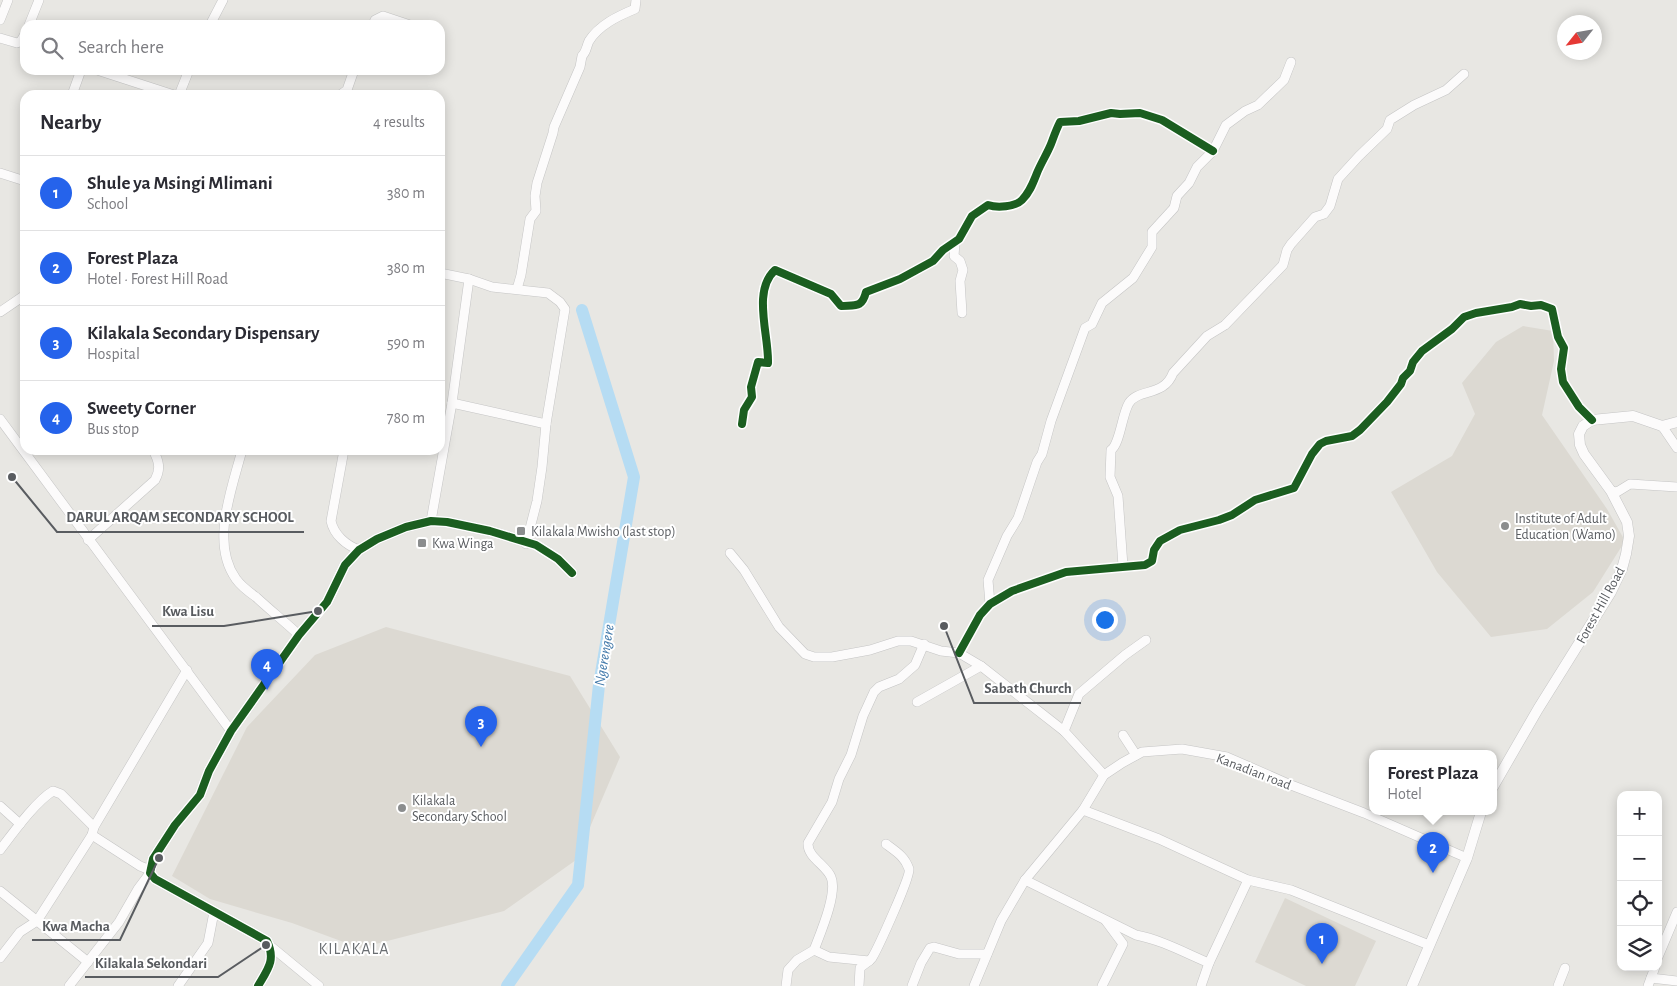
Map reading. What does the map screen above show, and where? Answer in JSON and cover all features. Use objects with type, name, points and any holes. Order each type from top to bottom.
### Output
[{"type":"street","points":[[0,20],[8,0]]},
{"type":"street","points":[[31,20],[39,0]]},
{"type":"street","points":[[213,20],[223,0]]},
{"type":"street","points":[[517,289],[530,219],[536,211],[535,190],[539,175],[554,127],[580,67],[582,56],[586,52],[588,42],[614,17],[635,9],[636,0]]},
{"type":"street","points":[[375,20],[383,16],[395,20]]},
{"type":"street","points":[[0,38],[20,43]]},
{"type":"street","points":[[990,604],[988,580],[1007,536],[1018,518],[1085,328],[1092,324],[1102,303],[1133,278],[1152,247],[1152,232],[1174,208],[1177,196],[1189,183],[1197,167],[1213,151],[1226,125],[1245,111],[1258,105],[1284,80],[1291,62]]},
{"type":"street","points":[[1123,566],[1118,496],[1110,478],[1110,466],[1111,450],[1115,448],[1121,423],[1130,402],[1139,396],[1163,387],[1173,373],[1208,336],[1225,325],[1283,265],[1287,250],[1291,244],[1315,217],[1324,214],[1330,206],[1338,179],[1387,130],[1390,120],[1414,105],[1446,90],[1464,74]]},
{"type":"street","points":[[74,90],[79,75]]},
{"type":"street","points":[[112,75],[159,90]]},
{"type":"street","points":[[181,90],[187,75]]},
{"type":"street","points":[[346,90],[352,75]]},
{"type":"street","points":[[742,424],[744,410],[752,397],[751,387],[758,362],[768,362],[762,298],[770,276],[774,271],[778,270],[831,294],[841,306],[861,304],[866,292],[900,279],[928,264],[943,250],[955,243],[964,232],[972,216],[988,205],[994,207],[1013,204],[1022,200],[1032,186],[1060,122],[1079,121],[1111,112],[1120,114],[1140,113],[1162,120],[1213,151]]},
{"type":"street","points":[[0,173],[20,179]]},
{"type":"street","points":[[955,243],[954,256],[960,261],[963,270],[960,281],[962,313]]},
{"type":"street","points":[[445,274],[492,287],[548,293],[560,302],[565,309],[546,424],[537,501],[526,544]]},
{"type":"street","points":[[445,443],[469,280]]},
{"type":"street","points":[[0,312],[20,298]]},
{"type":"street","points":[[959,653],[980,615],[990,604],[1012,590],[1066,572],[1145,565],[1152,560],[1154,550],[1160,540],[1180,530],[1232,515],[1255,500],[1294,488],[1312,454],[1320,444],[1352,436],[1360,430],[1387,402],[1410,371],[1413,362],[1422,352],[1452,329],[1464,317],[1476,313],[1520,304],[1541,305],[1552,308],[1558,337],[1564,348],[1561,369],[1563,382],[1579,407],[1592,420],[1633,416],[1662,426],[1677,422]]},
{"type":"street","points":[[452,404],[546,424]]},
{"type":"street","points":[[0,419],[20,446]]},
{"type":"street","name":"Forest Hill Road","points":[[1497,780],[1538,709],[1611,592],[1622,569],[1628,546],[1629,530],[1611,492],[1584,454],[1580,445],[1579,434],[1582,426],[1592,420]]},
{"type":"street","points":[[1662,426],[1677,448]]},
{"type":"street","points":[[0,436],[10,433]]},
{"type":"street","points":[[27,455],[231,731]]},
{"type":"street","points":[[88,540],[155,480],[159,473],[159,466],[155,455]]},
{"type":"street","points":[[241,455],[228,504],[223,535],[224,554],[237,581],[299,635]]},
{"type":"street","points":[[341,455],[331,520],[332,527],[342,540],[359,550]]},
{"type":"street","points":[[431,521],[443,455]]},
{"type":"street","points":[[1611,492],[1620,491],[1630,484],[1677,487]]},
{"type":"street","points":[[69,986],[119,922],[150,871],[153,859],[175,825],[200,796],[209,771],[231,731],[299,635],[327,602],[345,565],[359,550],[392,533],[431,521],[471,526],[508,536],[526,544],[536,545],[548,552],[572,573]]},
{"type":"street","points":[[730,553],[748,576],[779,627],[799,649],[809,656],[819,658],[840,656],[898,641],[911,641],[941,651],[959,653],[981,666],[1064,731],[1104,775]]},
{"type":"street","points":[[1064,731],[1079,694],[1146,640]]},
{"type":"street","points":[[786,986],[788,970],[797,960],[814,950],[831,901],[833,882],[827,871],[810,852],[808,842],[832,802],[839,779],[851,755],[863,716],[874,692],[879,686],[899,679],[915,665],[924,644]]},
{"type":"street","points":[[917,702],[981,666]]},
{"type":"street","points":[[0,958],[20,932],[37,922],[93,831],[187,670]]},
{"type":"street","points":[[1123,735],[1136,756]]},
{"type":"street","name":"Kanadian road","points":[[974,986],[1001,920],[1025,880],[1083,810],[1104,775],[1136,756],[1149,751],[1182,749],[1227,757],[1291,785],[1364,813],[1467,858]]},
{"type":"street","points":[[0,850],[20,824],[51,792],[56,791],[93,831],[140,866],[150,871],[155,879],[264,939],[318,986]]},
{"type":"street","points":[[0,806],[20,824]]},
{"type":"street","points":[[1083,810],[1159,839],[1248,880],[1291,890],[1429,945]]},
{"type":"street","points":[[1412,986],[1467,858],[1480,815]]},
{"type":"street","points":[[859,986],[860,968],[869,961],[899,898],[909,869],[904,857],[886,844]]},
{"type":"street","points":[[1025,880],[1136,936],[1154,938],[1172,948],[1209,963]]},
{"type":"street","points":[[1201,986],[1209,963],[1248,880]]},
{"type":"street","points":[[0,891],[88,962]]},
{"type":"street","points":[[178,986],[208,943],[214,912]]},
{"type":"street","points":[[1662,948],[1677,912]]},
{"type":"street","points":[[1104,919],[1123,944]]},
{"type":"street","points":[[1102,986],[1123,944],[1136,936]]},
{"type":"street","points":[[258,986],[271,960],[272,952],[268,944]]},
{"type":"street","points":[[912,986],[921,963],[930,948],[934,947],[959,954],[987,954]]},
{"type":"street","points":[[814,950],[829,957],[869,961]]},
{"type":"street","points":[[1558,986],[1565,968]]},
{"type":"street","points":[[1650,982],[1677,981]]},
{"type":"shaded area","points":[[1523,326],[1553,331],[1554,361],[1542,415],[1607,509],[1625,541],[1593,592],[1547,629],[1491,637],[1437,572],[1391,492],[1452,456],[1475,414],[1462,383],[1496,342]]},
{"type":"shaded area","name":"Kilakala Secondary School","points":[[386,627],[570,676],[620,757],[576,860],[504,911],[360,948],[292,923],[210,899],[172,876],[247,727],[315,655]]},
{"type":"shaded area","points":[[1285,898],[1376,941],[1355,986],[1306,986],[1255,962]]},
{"type":"waterway","name":"Ngerengere","points":[[507,986],[578,885],[599,685],[634,477],[582,310]]},
{"type":"cycle path","points":[[742,424],[744,410],[752,397],[751,387],[758,362],[768,363],[763,301],[764,289],[768,279],[775,270],[831,294],[841,306],[858,305],[863,301],[866,292],[900,279],[933,261],[943,250],[959,239],[972,216],[988,205],[1006,206],[1022,200],[1031,187],[1060,122],[1079,121],[1111,113],[1140,113],[1162,120],[1213,151]]},
{"type":"cycle path","points":[[959,653],[980,615],[990,604],[1012,591],[1066,572],[1145,565],[1152,561],[1154,550],[1160,541],[1180,530],[1219,520],[1232,515],[1255,500],[1294,488],[1312,454],[1320,444],[1352,436],[1360,430],[1387,402],[1422,351],[1452,329],[1464,317],[1520,304],[1541,305],[1552,309],[1558,337],[1564,348],[1561,369],[1563,382],[1579,407],[1592,420]]},
{"type":"cycle path","points":[[258,986],[270,964],[271,954],[267,941],[155,879],[150,873],[153,859],[175,825],[200,795],[209,771],[231,731],[299,635],[327,602],[345,565],[359,550],[377,539],[406,527],[431,521],[447,522],[490,531],[536,545],[558,559],[572,573]]},
{"type":"place","name":"DARUL ARQAM SECONDARY SCHOOL","points":[[12,477]]},
{"type":"place","name":"Institute of Adult Education (Wamo)","points":[[1505,526]]},
{"type":"place","name":"Kilakala Mwisho (last stop)","points":[[521,531]]},
{"type":"place","name":"Kwa Winga","points":[[422,543]]},
{"type":"place","name":"Kwa Lisu","points":[[318,611]]},
{"type":"place","name":"Sabath Church","points":[[944,626]]},
{"type":"place","name":"Sweety Corner","points":[[267,690]]},
{"type":"place","name":"Kilakala Secondary Dispensary","points":[[481,747]]},
{"type":"place","name":"Kilakala Secondary School","points":[[402,808]]},
{"type":"place","name":"Kwa Macha","points":[[159,858]]},
{"type":"place","name":"Forest Plaza","points":[[1433,873]]},
{"type":"place","name":"Kilakala Sekondari","points":[[266,945]]},
{"type":"place","name":"Shule ya Msingi Mlimani","points":[[1322,964]]},
{"type":"district","name":"KILAKALA","points":[[354,948]]}]
